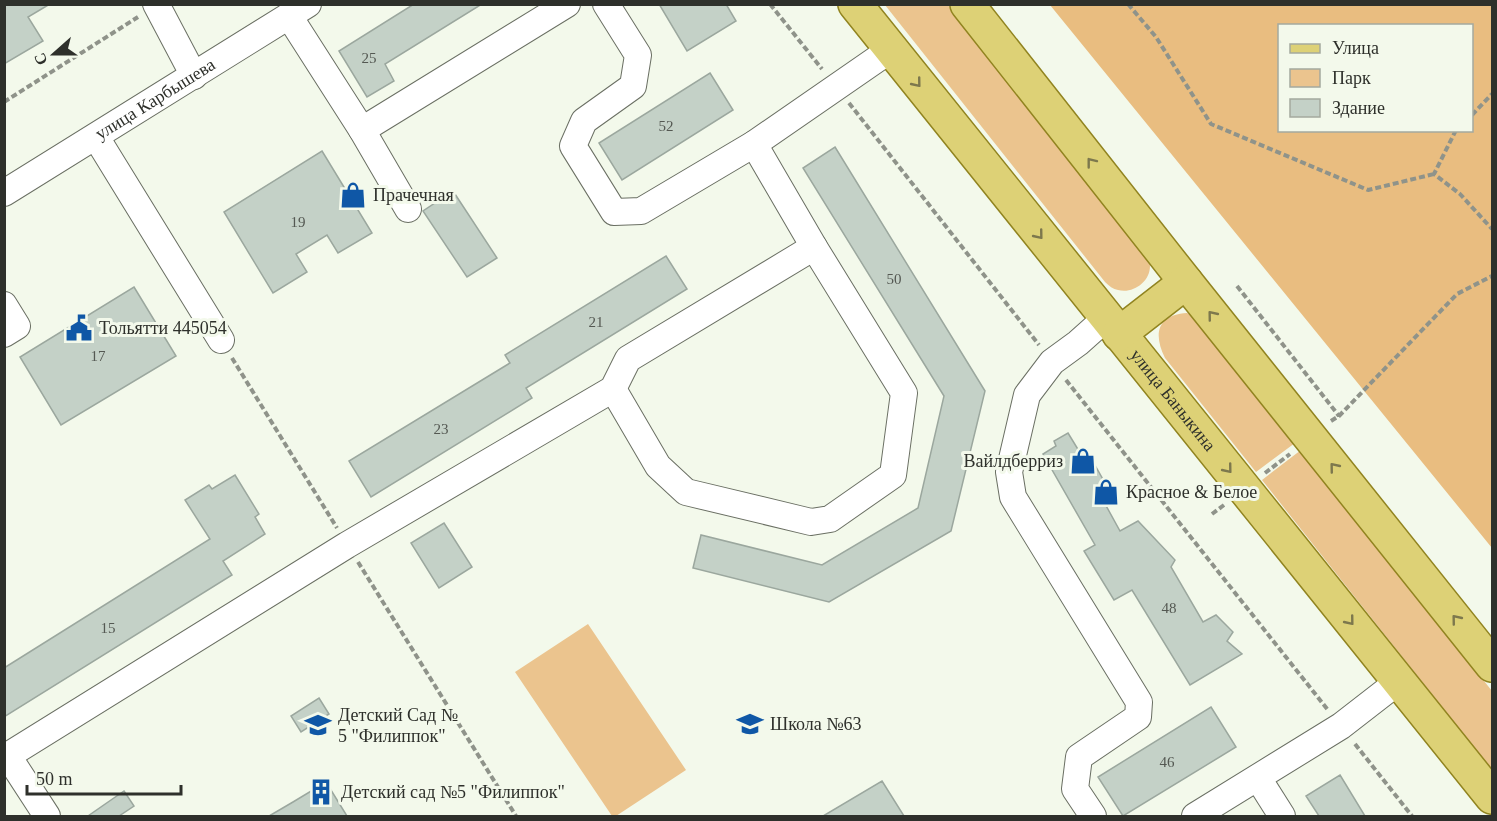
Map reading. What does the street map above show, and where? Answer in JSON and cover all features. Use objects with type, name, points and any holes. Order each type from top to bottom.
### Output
[{"type":"main road","name":"улица Баныкина","points":[[855,4],[1492,797]]},
{"type":"main road","points":[[968,4],[1186,282],[1492,665]]},
{"type":"main road","points":[[1113,326],[1186,282]]},
{"type":"street","points":[[362,130],[567,4]]},
{"type":"street","points":[[606,4],[638,55],[633,86],[584,121],[573,146],[614,212],[640,211],[754,144],[890,50]]},
{"type":"street","points":[[156,5],[194,76]]},
{"type":"street","points":[[299,10],[362,130],[408,208]]},
{"type":"street","name":"улица Карбышева","points":[[4,193],[299,10]]},
{"type":"street","points":[[96,137],[221,340]]},
{"type":"street","points":[[613,389],[658,466],[686,492],[811,522],[830,519],[893,475],[904,393],[754,144]]},
{"type":"street","points":[[46,816],[6,757],[347,545],[613,389],[628,359],[814,246]]},
{"type":"street","points":[[4,305],[17,326],[4,334]]},
{"type":"street","points":[[1093,816],[1075,789],[1079,757],[1138,717],[1139,702],[1013,497],[1009,472],[1027,395],[1052,362],[1078,343],[1113,326]]},
{"type":"street","points":[[1195,816],[1341,726],[1399,681]]},
{"type":"street","points":[[1258,778],[1282,816]]},
{"type":"path","points":[[770,4],[1412,816]]},
{"type":"path","points":[[1128,4],[1156,37],[1211,124],[1368,190],[1434,174],[1455,132]]},
{"type":"path","points":[[4,102],[156,5]]},
{"type":"path","points":[[1473,114],[1492,94]]},
{"type":"path","points":[[1434,174],[1460,194],[1492,229]]},
{"type":"path","points":[[1212,514],[1339,416],[1457,294],[1492,276]]},
{"type":"path","points":[[1238,286],[1339,416]]},
{"type":"path","points":[[221,340],[516,816]]},
{"type":"green space","points":[[885,5],[948,5],[1148,256],[1149,272],[1140,286],[1124,291],[1114,289],[1105,282]]},
{"type":"green space","points":[[1187,313],[1193,316],[1295,443],[1256,472],[1165,358],[1161,349],[1160,327],[1169,318]]},
{"type":"green space","points":[[1301,450],[1492,691],[1492,770],[1262,480]]},
{"type":"green space","points":[[588,624],[686,770],[616,816],[612,816],[515,672]]},
{"type":"shaded area","points":[[1050,5],[1492,5],[1492,548]]},
{"type":"building","points":[[4,4],[50,4],[28,17],[43,41],[4,64]]},
{"type":"building","points":[[414,4],[482,4],[385,64],[394,81],[367,97],[339,51]]},
{"type":"building","points":[[659,4],[726,4],[736,21],[687,51]]},
{"type":"building","points":[[710,73],[733,110],[622,180],[599,143]]},
{"type":"building","points":[[835,147],[985,391],[951,531],[829,602],[693,568],[701,535],[822,565],[918,508],[944,396],[803,168]]},
{"type":"building","points":[[322,151],[372,233],[338,253],[327,235],[296,254],[307,272],[273,293],[224,212]]},
{"type":"building","points":[[453,191],[497,258],[467,277],[423,211]]},
{"type":"building","points":[[666,256],[687,289],[526,388],[532,398],[371,497],[349,461],[510,363],[505,355]]},
{"type":"building","points":[[134,287],[176,356],[61,425],[20,357]]},
{"type":"building","points":[[1068,433],[1082,456],[1088,453],[1113,497],[1104,502],[1120,531],[1138,521],[1175,560],[1171,567],[1203,622],[1216,615],[1233,632],[1227,641],[1242,654],[1190,685],[1132,590],[1114,600],[1084,551],[1095,545],[1043,454],[1056,446],[1054,441]]},
{"type":"building","points":[[235,475],[259,514],[255,517],[265,534],[223,561],[232,575],[4,717],[4,668],[210,539],[185,500],[209,485],[212,489]]},
{"type":"building","points":[[444,523],[472,567],[439,588],[411,543]]},
{"type":"building","points":[[319,698],[329,714],[301,732],[291,716]]},
{"type":"building","points":[[1211,707],[1236,747],[1123,816],[1098,777]]},
{"type":"building","points":[[1340,775],[1365,816],[1319,816],[1306,796]]},
{"type":"building","points":[[882,781],[904,816],[823,816]]},
{"type":"building","name":"Детский сад №5 \"Филиппок\"","points":[[326,782],[347,816],[269,816],[293,802]]},
{"type":"building","points":[[124,791],[134,806],[119,816],[88,816]]},
{"type":"place","name":"Прачечная","points":[[353,195]]},
{"type":"place","name":"Тольятти 445054","points":[[79,328]]},
{"type":"place","name":"Вайлдберриз","points":[[1083,461]]},
{"type":"place","name":"Красное & Белое","points":[[1106,492]]},
{"type":"place","name":"Школа №63","points":[[750,724]]},
{"type":"place","name":"Детский Сад № 5 \"Филиппок\"","points":[[318,725]]},
{"type":"place","name":"Детский сад №5 \"Филиппок\"","points":[[321,792]]}]
